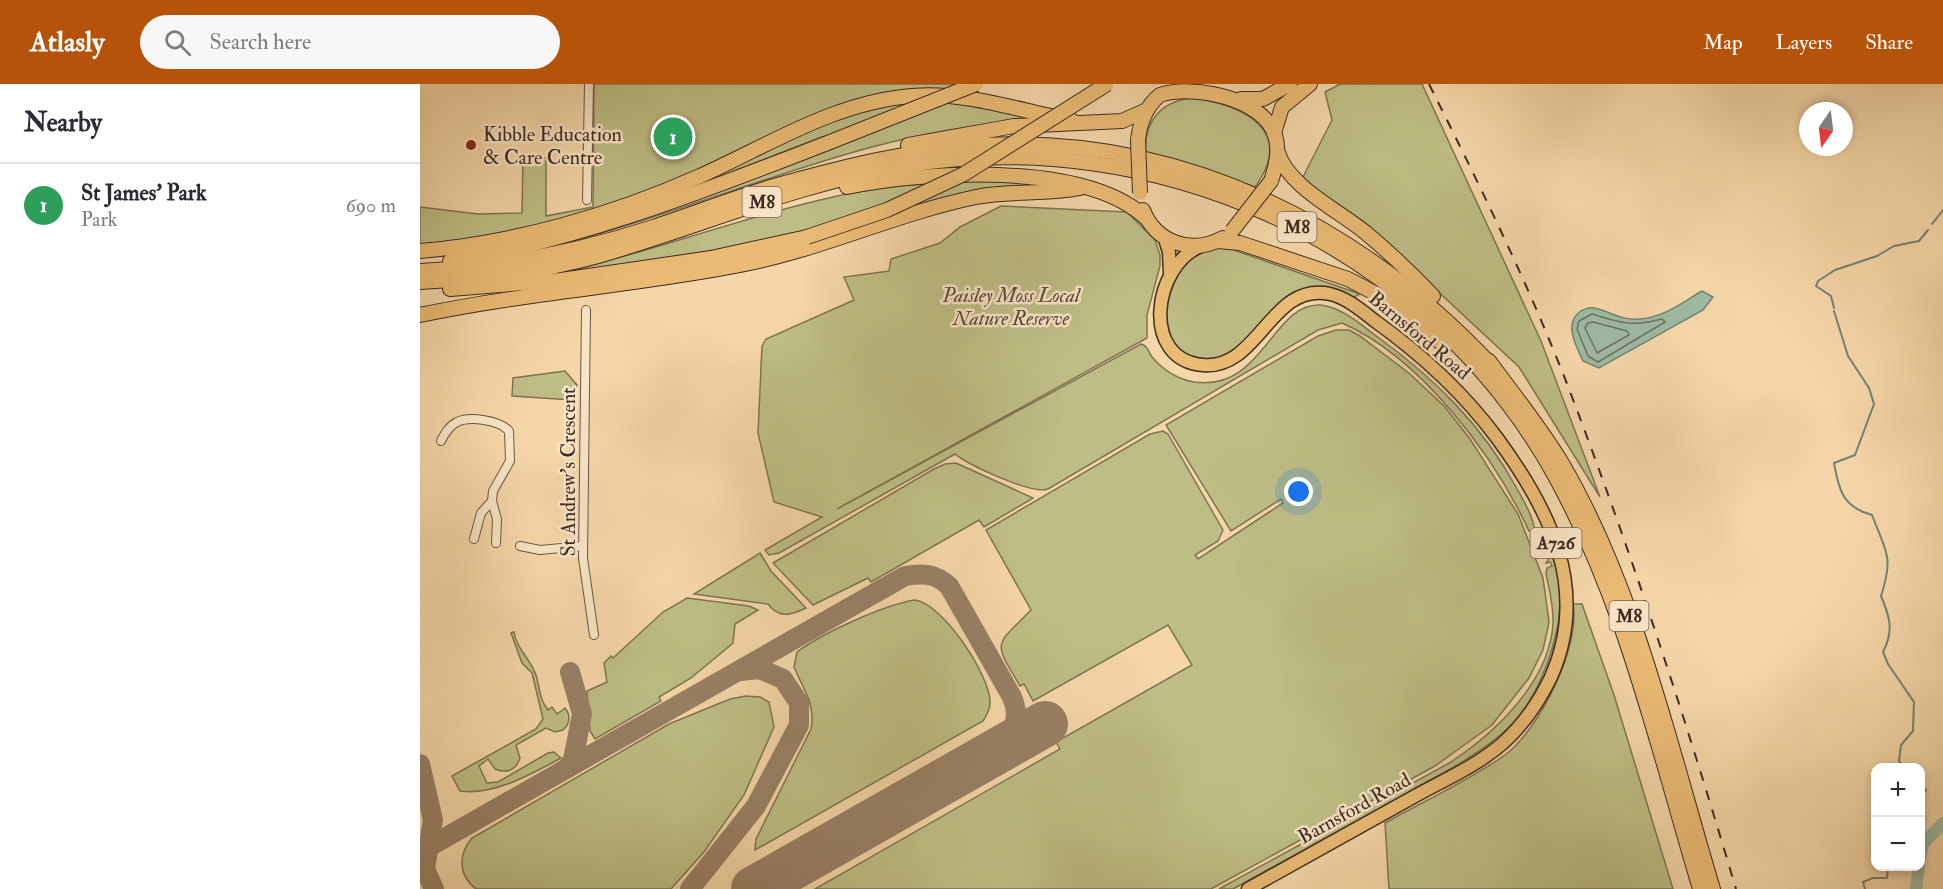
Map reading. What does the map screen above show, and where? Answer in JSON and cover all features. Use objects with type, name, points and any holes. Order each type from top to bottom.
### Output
[{"type":"highway","name":"M8","points":[[420,265],[512,250],[584,231],[685,198],[976,84]]},
{"type":"highway","name":"M8","points":[[420,290],[479,288],[561,280],[711,258],[807,237],[887,210],[964,174],[1107,84]]},
{"type":"highway","points":[[1241,99],[1263,99],[1290,84]]},
{"type":"highway","points":[[1274,133],[1282,107],[1310,84]]},
{"type":"highway","name":"A726","points":[[1163,93],[1186,87],[1206,86],[1241,99],[1257,111],[1274,133],[1278,153],[1270,181],[1232,231],[1217,241],[1201,246],[1180,245],[1165,239]]},
{"type":"highway","points":[[420,251],[531,232],[624,206],[698,177],[796,129],[864,104],[895,97],[947,96],[1073,121],[1122,121],[1147,110],[1163,93]]},
{"type":"highway","points":[[1146,218],[1140,193],[1138,140],[1147,110]]},
{"type":"highway","name":"M8","points":[[420,271],[501,264],[562,253],[650,228],[833,166],[947,136],[1014,126],[1073,121]]},
{"type":"highway","name":"M8","points":[[772,186],[903,154],[984,145],[1077,149],[1154,162],[1203,175],[1251,193],[1294,212],[1344,240],[1425,299],[1494,368]]},
{"type":"highway","name":"M8","points":[[1278,153],[1284,168],[1296,182],[1352,222],[1413,275],[1464,329],[1529,412],[1563,466],[1608,559],[1653,688],[1713,889]]},
{"type":"highway","name":"M8","points":[[420,282],[525,272],[596,256],[818,186],[925,162],[1014,156],[1059,158],[1131,169],[1189,183],[1283,220],[1338,250],[1418,308],[1496,390],[1546,461],[1597,566],[1633,667],[1700,889]]},
{"type":"highway","name":"M8","points":[[676,231],[820,192],[896,178],[990,175],[1041,180],[1080,188]]},
{"type":"highway","points":[[420,315],[737,266],[811,248],[976,197],[1020,191],[1066,191],[1080,188],[1130,204],[1165,239]]},
{"type":"highway","name":"M8","points":[[1217,241],[1240,243],[1329,271],[1365,287],[1420,326],[1496,390]]},
{"type":"main road","points":[[1163,93],[1174,84]]},
{"type":"main road","name":"Barnsford Road","points":[[1165,239],[1169,252],[1170,274],[1160,309],[1161,330],[1172,350],[1182,359],[1209,366],[1229,361],[1245,350],[1285,305],[1310,294],[1330,294],[1344,300],[1402,341],[1463,396],[1503,447],[1526,481],[1550,529],[1561,555],[1566,585],[1566,620],[1557,661],[1536,704],[1508,739],[1476,763],[1248,889]]},
{"type":"main road","name":"Barnsford Road","points":[[1170,274],[1182,257],[1201,246]]},
{"type":"street","points":[[587,200],[589,84]]},
{"type":"street","name":"St Andrew's Crescent","points":[[586,309],[583,546],[594,635]]},
{"type":"street","points":[[441,441],[450,427],[460,421],[486,421],[506,427],[510,436],[510,461],[495,483],[492,501],[497,519],[496,543]]},
{"type":"street","points":[[474,539],[481,513],[492,501]]},
{"type":"street","points":[[520,546],[540,550],[583,546]]},
{"type":"green space","points":[[594,84],[956,84],[937,92],[887,95],[611,207],[523,231],[420,246],[420,207],[478,214],[522,213],[523,157],[546,158],[546,216],[593,207]]},
{"type":"green space","points":[[1340,84],[1422,84],[1541,341],[1600,497],[1519,367],[1371,229],[1331,199],[1301,181],[1332,120],[1325,92]]},
{"type":"green space","points":[[1194,98],[1230,107],[1259,124],[1267,136],[1270,150],[1266,167],[1255,187],[1146,153],[1148,131],[1157,114],[1173,103]]},
{"type":"green space","points":[[959,102],[1026,117],[1025,121],[963,128],[902,139],[842,155],[663,214],[543,248],[571,240],[825,144],[822,137],[677,193],[766,147],[836,117],[883,106]]},
{"type":"green space","points":[[1006,180],[1027,183],[1025,186],[891,217],[704,253],[549,276],[779,211],[856,192],[912,185]]},
{"type":"green space","name":"Paisley Moss Local Nature Reserve","points":[[1001,206],[1127,212],[1155,240],[1160,255],[1160,266],[1147,315],[1147,338],[837,509],[1141,344],[1147,347],[1152,357],[1161,366],[1176,376],[1194,382],[1217,381],[1236,374],[1252,362],[1290,318],[1304,308],[1320,305],[1336,309],[1358,322],[1419,370],[1456,405],[1503,464],[1528,509],[1535,532],[1529,531],[1496,471],[1452,411],[1399,359],[1371,339],[1342,323],[1318,330],[1048,489],[1029,488],[1015,483],[986,471],[955,454],[779,553],[769,555],[765,550],[822,517],[774,502],[758,433],[762,346],[766,339],[854,300],[844,277],[889,271],[891,259],[940,243],[960,227]]},
{"type":"green space","points":[[1211,248],[1228,248],[1360,294],[1351,299],[1323,289],[1301,291],[1284,300],[1242,345],[1225,356],[1191,360],[1169,341],[1164,310],[1180,268],[1188,255]]},
{"type":"green space","points":[[1336,330],[1349,330],[1360,336],[1410,374],[1445,407],[1470,439],[1518,514],[1543,578],[1549,622],[1543,650],[1529,678],[1492,725],[1435,766],[1211,889],[815,889],[1060,749],[1056,742],[1192,665],[1168,625],[1033,701],[1024,684],[1020,686],[1002,651],[1004,638],[1031,610],[986,530],[1150,434],[1163,431],[1168,434],[1223,530],[1218,541],[1195,555],[1198,559],[1283,503],[1281,499],[1231,531],[1166,425],[1318,336]]},
{"type":"green space","points":[[565,371],[577,385],[572,400],[512,396],[513,378]]},
{"type":"green space","points":[[956,463],[1033,498],[984,527],[979,520],[871,582],[868,578],[813,605],[773,563],[934,469],[945,464]]},
{"type":"green space","points":[[1538,538],[1546,548],[1538,552],[1536,549]]},
{"type":"green space","points":[[1546,549],[1552,556],[1559,578],[1560,603],[1557,629],[1540,680],[1529,702],[1516,720],[1494,740],[1454,767],[1233,889],[1219,889],[1451,762],[1502,720],[1531,685],[1542,666],[1549,645],[1553,617],[1546,573],[1547,568],[1552,566],[1550,562],[1546,563],[1549,558]]},
{"type":"green space","points":[[760,553],[771,571],[806,608],[790,614],[781,614],[768,604],[694,594]]},
{"type":"green space","points":[[687,598],[749,606],[758,610],[735,624],[733,643],[691,678],[659,697],[661,701],[595,739],[590,731],[587,691],[607,682],[604,663],[611,656],[613,658],[663,612]]},
{"type":"green space","points":[[915,600],[926,604],[951,627],[974,659],[988,691],[990,705],[983,721],[755,850],[756,839],[811,729],[810,704],[794,667],[797,652],[854,621]]},
{"type":"green space","points":[[1573,604],[1582,604],[1614,695],[1673,889],[1389,889],[1385,823],[1476,774],[1505,755],[1518,743],[1544,707],[1564,664],[1574,622]]},
{"type":"green space","points":[[514,632],[518,644],[536,675],[545,706],[548,710],[552,707],[557,714],[565,708],[569,716],[568,722],[563,730],[555,732],[546,728],[516,745],[520,758],[510,770],[495,769],[488,759],[479,766],[487,783],[498,782],[548,753],[554,752],[561,758],[500,787],[473,792],[460,791],[452,776],[536,729],[543,719],[532,673],[522,663],[511,633]]},
{"type":"green space","points":[[746,696],[760,697],[769,702],[774,727],[744,795],[704,852],[671,889],[476,889],[466,878],[462,858],[472,838],[669,724],[730,699]]},
{"type":"water","points":[[1702,291],[1713,297],[1703,310],[1599,368],[1583,361],[1572,328],[1576,316],[1581,311],[1593,308],[1627,319],[1648,318],[1672,309]]},
{"type":"waterway","points":[[1932,224],[1943,210]]},
{"type":"waterway","points":[[1834,308],[1831,296],[1816,286],[1818,281],[1835,270],[1877,256],[1894,246],[1919,241],[1928,230]]},
{"type":"waterway","points":[[1834,311],[1848,356],[1869,388],[1874,404],[1855,455],[1834,463],[1844,496],[1862,512],[1872,515],[1887,554],[1887,572],[1881,596],[1887,611],[1890,631],[1883,652],[1888,664],[1914,702],[1913,731],[1901,745],[1901,763]]},
{"type":"waterway","points":[[1925,842],[1943,823]]},
{"type":"waterway","points":[[1865,889],[1863,882],[1873,878],[1887,878],[1888,871]]},
{"type":"waterway","points":[[1916,889],[1918,871]]},
{"type":"taxiway","points":[[420,852],[905,576],[928,575],[949,586],[1012,697],[1016,712],[1014,726],[998,750]]},
{"type":"taxiway","points":[[690,889],[756,806],[799,725],[799,703],[783,679],[760,669],[740,671]]},
{"type":"taxiway","points":[[567,768],[573,760],[582,714],[570,672]]},
{"type":"taxiway","points":[[420,764],[433,820],[425,869],[434,889]]},
{"type":"runway","points":[[754,889],[1045,724]]},
{"type":"railway","points":[[1429,84],[1520,273],[1569,389],[1615,513],[1657,637],[1736,889]]},
{"type":"place","name":"St James' Park","points":[[673,137]]},
{"type":"place","name":"Kibble Education & Care Centre","points":[[471,145]]}]
